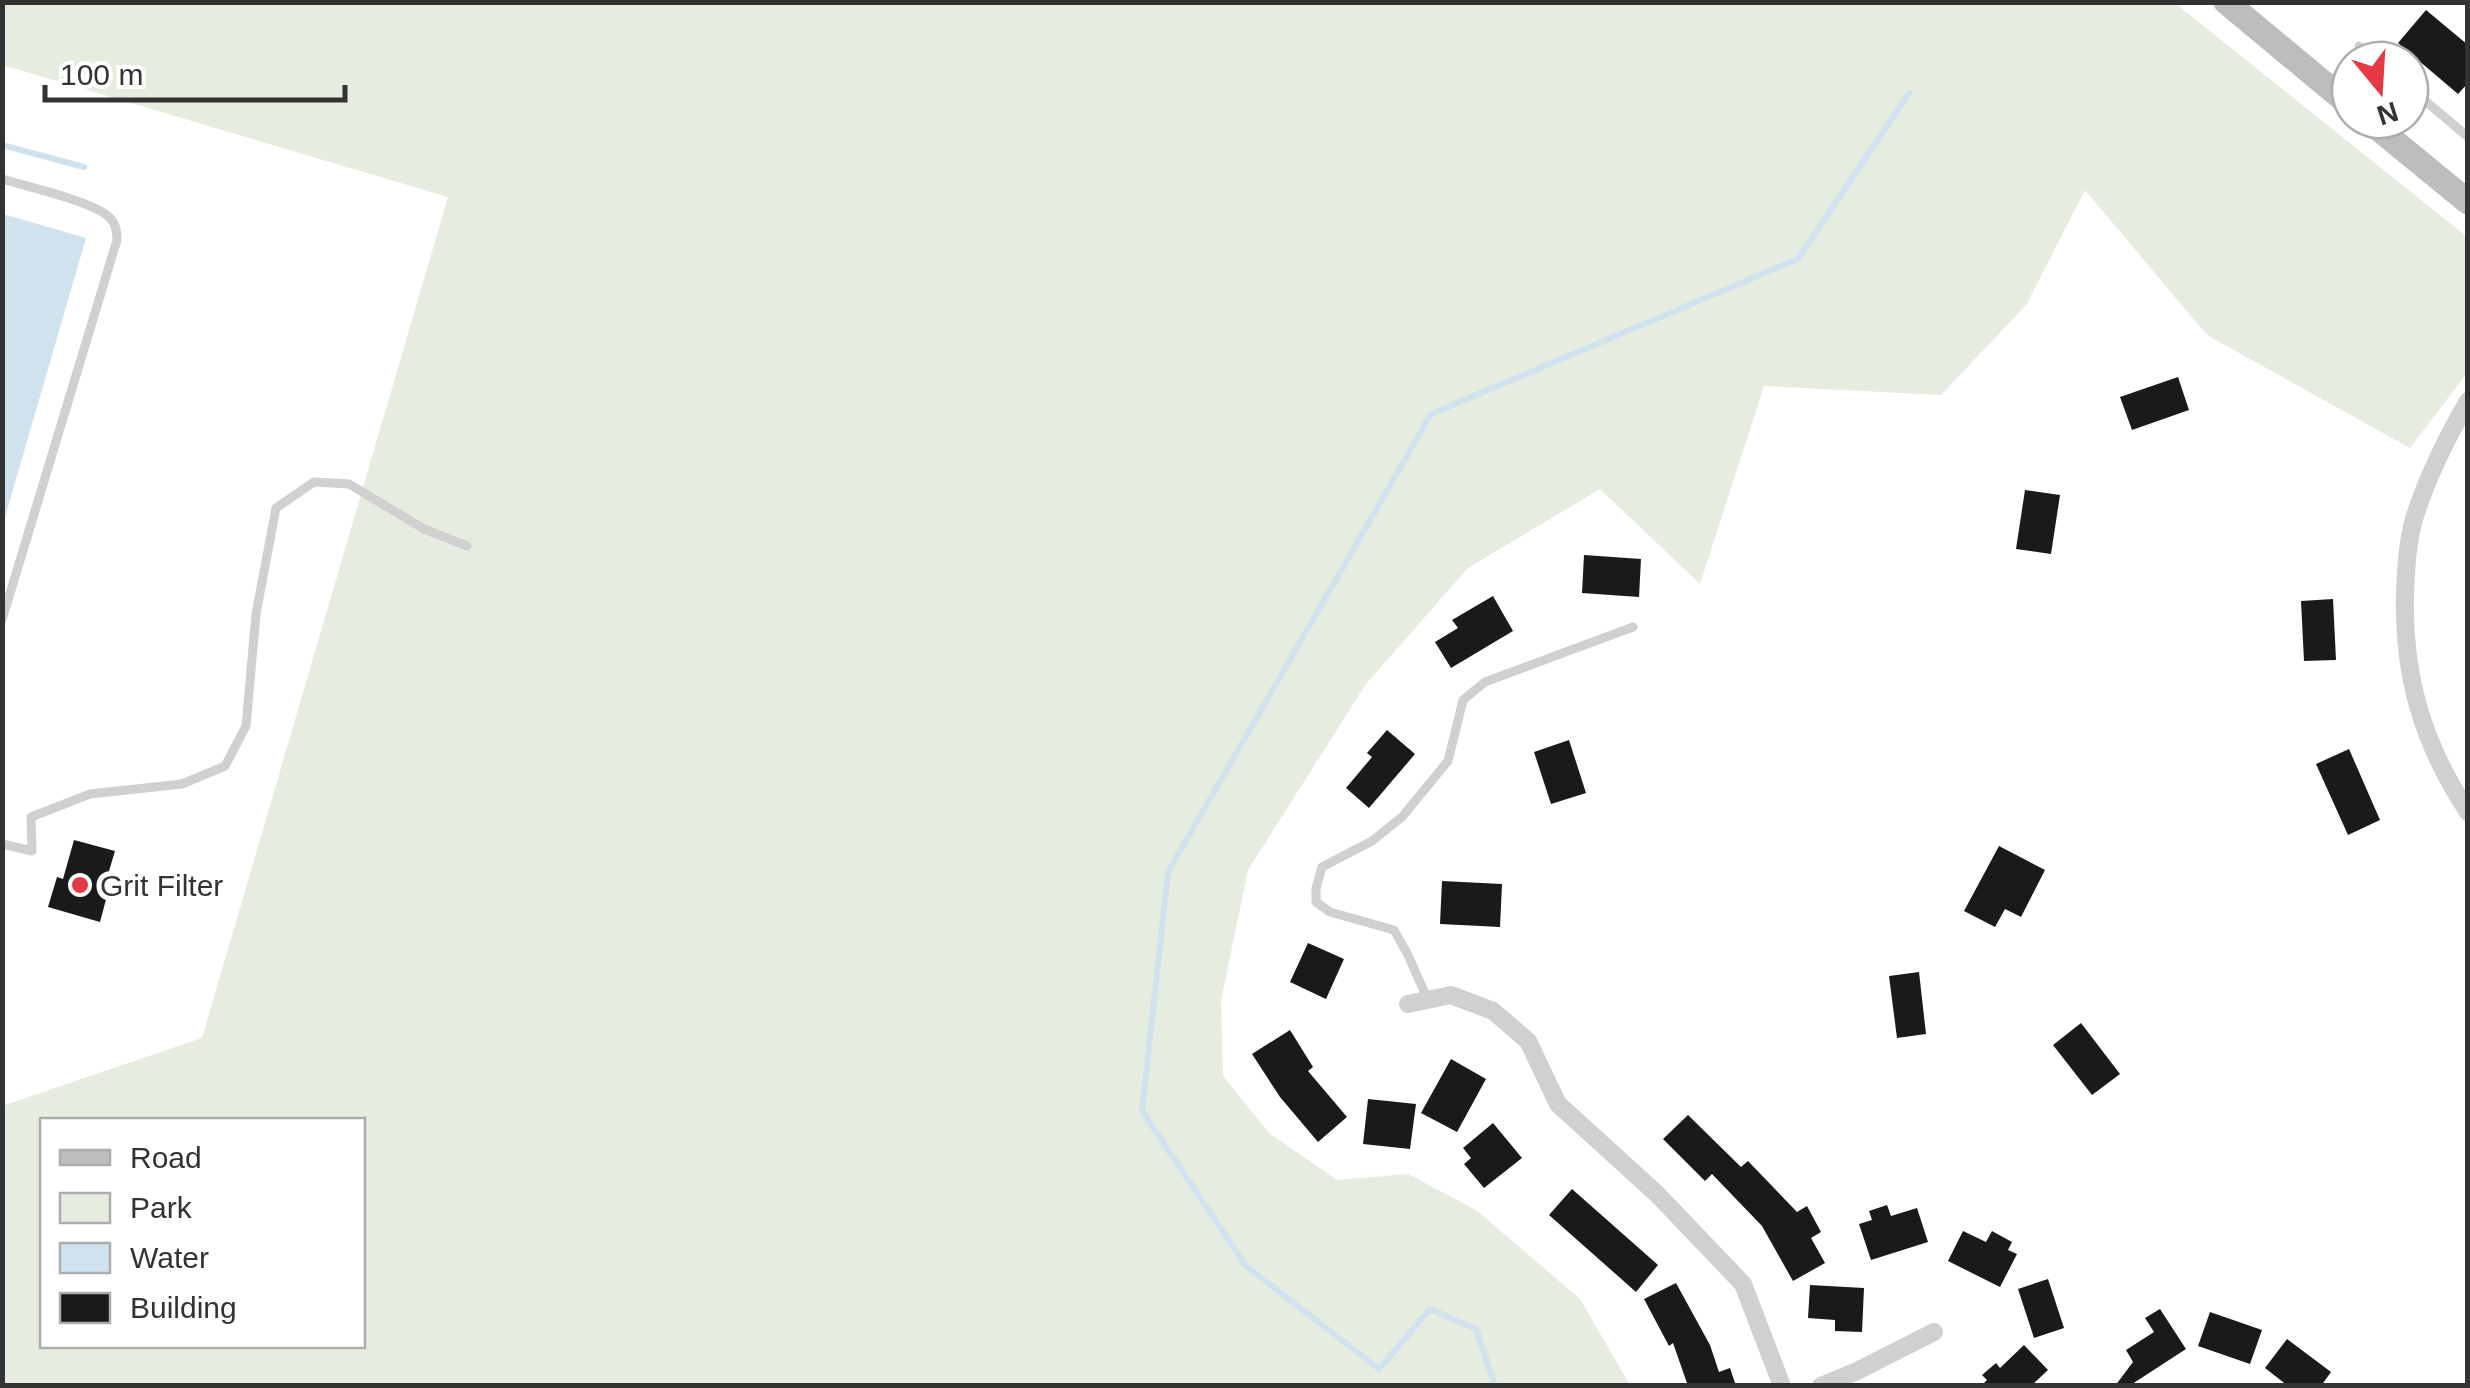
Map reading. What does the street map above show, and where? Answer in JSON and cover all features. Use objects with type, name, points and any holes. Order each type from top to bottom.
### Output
[{"type":"street","points":[[2226,2],[2330,88]]},
{"type":"street","points":[[2392,140],[2468,202]]},
{"type":"street","points":[[2468,400],[2440,450],[2414,520],[2404,616],[2409,675],[2428,741],[2447,781],[2468,812]]},
{"type":"street","points":[[1408,1004],[1451,995],[1493,1012],[1528,1041],[1558,1104],[1657,1194],[1743,1284],[1782,1386]]},
{"type":"street","points":[[1821,1386],[1934,1332]]},
{"type":"lane","points":[[2430,105],[2468,137]]},
{"type":"lane","points":[[2,179],[96,208],[113,220],[118,240],[2,620]]},
{"type":"lane","points":[[2,844],[32,851],[31,817],[90,794],[182,784],[225,766],[246,726],[256,614],[276,508],[314,482],[349,484],[424,529],[467,546]]},
{"type":"lane","points":[[1428,1000],[1394,930],[1330,912],[1316,902],[1322,867],[1372,841],[1402,816],[1448,761],[1463,700],[1485,682],[1633,626]]},
{"type":"green space","points":[[3,3],[2175,3],[2330,127],[2330,140],[2346,140],[2467,237],[2467,373],[2410,448],[2207,335],[2085,190],[2026,305],[1941,395],[1764,386],[1700,584],[1600,489],[1468,568],[1366,684],[1248,870],[1221,1001],[1223,1076],[1269,1133],[1337,1180],[1408,1174],[1476,1210],[1580,1299],[1630,1385],[3,1385],[2,1106],[202,1038],[448,197],[3,65]]},
{"type":"water","points":[[2,214],[86,238],[3,524]]},
{"type":"building","points":[[2426,10],[2468,45],[2468,83],[2458,94],[2430,70],[2430,40],[2401,40]]},
{"type":"building","points":[[2178,377],[2189,410],[2132,430],[2120,397]]},
{"type":"building","points":[[2025,490],[2060,495],[2051,554],[2016,549]]},
{"type":"building","points":[[1584,555],[1641,559],[1639,597],[1582,593]]},
{"type":"building","points":[[1493,596],[1513,631],[1451,668],[1435,642],[1458,628],[1452,620]]},
{"type":"building","points":[[2333,599],[2336,660],[2304,661],[2301,601]]},
{"type":"building","points":[[1387,730],[1415,754],[1369,808],[1346,788],[1372,757],[1367,753]]},
{"type":"building","points":[[1569,740],[1586,793],[1551,804],[1534,752]]},
{"type":"building","points":[[2349,749],[2380,820],[2348,835],[2316,764]]},
{"type":"building","name":"Grit Filter","points":[[74,840],[115,851],[103,891],[108,892],[100,922],[48,907],[57,877],[63,879]]},
{"type":"building","points":[[1999,846],[2045,870],[2021,917],[2005,909],[1995,927],[1964,911]]},
{"type":"building","points":[[1442,881],[1502,884],[1500,927],[1440,924]]},
{"type":"building","points":[[1308,943],[1344,959],[1326,999],[1290,982]]},
{"type":"building","points":[[1919,972],[1926,1034],[1897,1038],[1889,976]]},
{"type":"building","points":[[2081,1023],[2120,1074],[2092,1095],[2053,1045]]},
{"type":"building","points":[[1290,1030],[1313,1067],[1308,1071],[1347,1117],[1318,1142],[1280,1097],[1252,1054]]},
{"type":"building","points":[[1451,1059],[1486,1079],[1457,1132],[1421,1113]]},
{"type":"building","points":[[1368,1099],[1416,1104],[1410,1149],[1363,1144]]},
{"type":"building","points":[[1688,1115],[1741,1167],[1748,1161],[1797,1212],[1807,1206],[1821,1232],[1811,1238],[1825,1263],[1793,1281],[1762,1226],[1712,1174],[1705,1181],[1663,1139]]},
{"type":"building","points":[[1493,1123],[1522,1158],[1484,1188],[1464,1164],[1471,1158],[1463,1148]]},
{"type":"building","points":[[1572,1189],[1658,1265],[1636,1292],[1549,1215]]},
{"type":"building","points":[[1887,1205],[1891,1216],[1917,1208],[1928,1242],[1871,1260],[1859,1224],[1872,1220],[1869,1211]]},
{"type":"building","points":[[1963,1231],[1986,1242],[1992,1231],[2012,1242],[2008,1250],[2017,1254],[2000,1287],[1948,1261]]},
{"type":"building","points":[[2048,1279],[2064,1328],[2034,1338],[2018,1289]]},
{"type":"building","points":[[1676,1283],[1710,1345],[1719,1372],[1730,1368],[1736,1386],[1688,1386],[1673,1343],[1669,1346],[1644,1299]]},
{"type":"building","points":[[1810,1285],[1864,1288],[1862,1332],[1835,1331],[1835,1320],[1808,1318]]},
{"type":"building","points":[[2160,1309],[2186,1349],[2129,1386],[2115,1386],[2133,1362],[2126,1350],[2154,1332],[2145,1318]]},
{"type":"building","points":[[2210,1312],[2262,1330],[2250,1364],[2198,1346]]},
{"type":"building","points":[[2287,1339],[2331,1372],[2321,1386],[2288,1386],[2265,1368]]},
{"type":"building","points":[[2024,1345],[2048,1370],[2031,1386],[1981,1386],[1987,1380],[1982,1375],[1996,1363],[2000,1368]]},
{"type":"waterway","points":[[1495,1386],[1476,1329],[1430,1309],[1379,1369],[1246,1266],[1142,1111],[1168,872],[1431,414],[1798,259],[1909,93]]},
{"type":"waterway","points":[[2,145],[84,167]]},
{"type":"place","name":"Grit Filter","points":[[80,885]]}]
